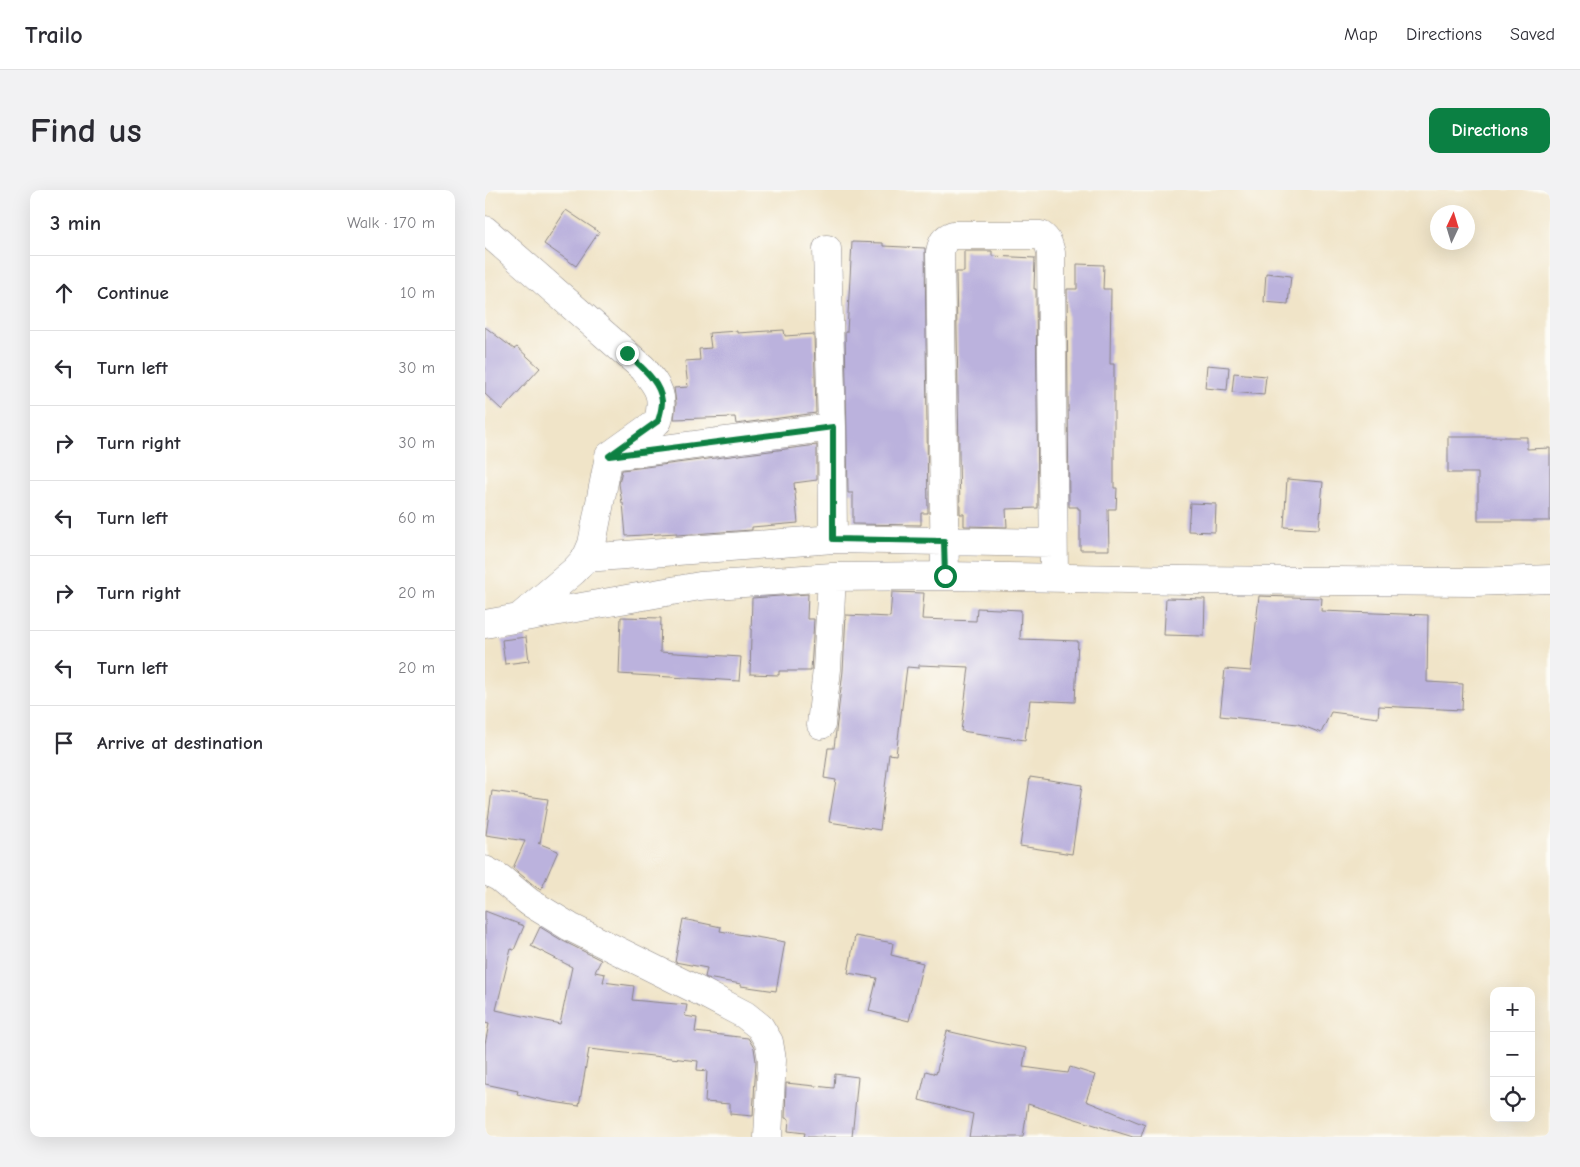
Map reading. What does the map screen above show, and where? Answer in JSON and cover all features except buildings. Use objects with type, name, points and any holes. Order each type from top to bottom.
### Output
[{"type":"street","points":[[485,230],[643,368],[656,384],[662,401],[658,421],[609,456],[592,544],[586,558],[574,571],[519,617]]},
{"type":"street","points":[[945,576],[940,252],[946,237],[953,234],[1041,235],[1049,244],[1051,253],[1054,577]]},
{"type":"street","points":[[827,249],[833,427],[833,539]]},
{"type":"street","points":[[609,456],[833,427]]},
{"type":"street","points":[[586,558],[833,539],[1053,543]]},
{"type":"street","points":[[485,624],[700,586],[832,577],[945,576],[1475,582],[1550,580]]},
{"type":"street","points":[[821,725],[827,669],[832,577]]},
{"type":"street","points":[[485,870],[500,878],[529,902],[570,927],[745,1015],[760,1027],[769,1042],[771,1060],[768,1137]]},
{"type":"route","points":[[627,353],[656,384],[662,401],[661,411],[658,421],[609,456],[833,427],[833,539],[944,541],[945,576]]}]
